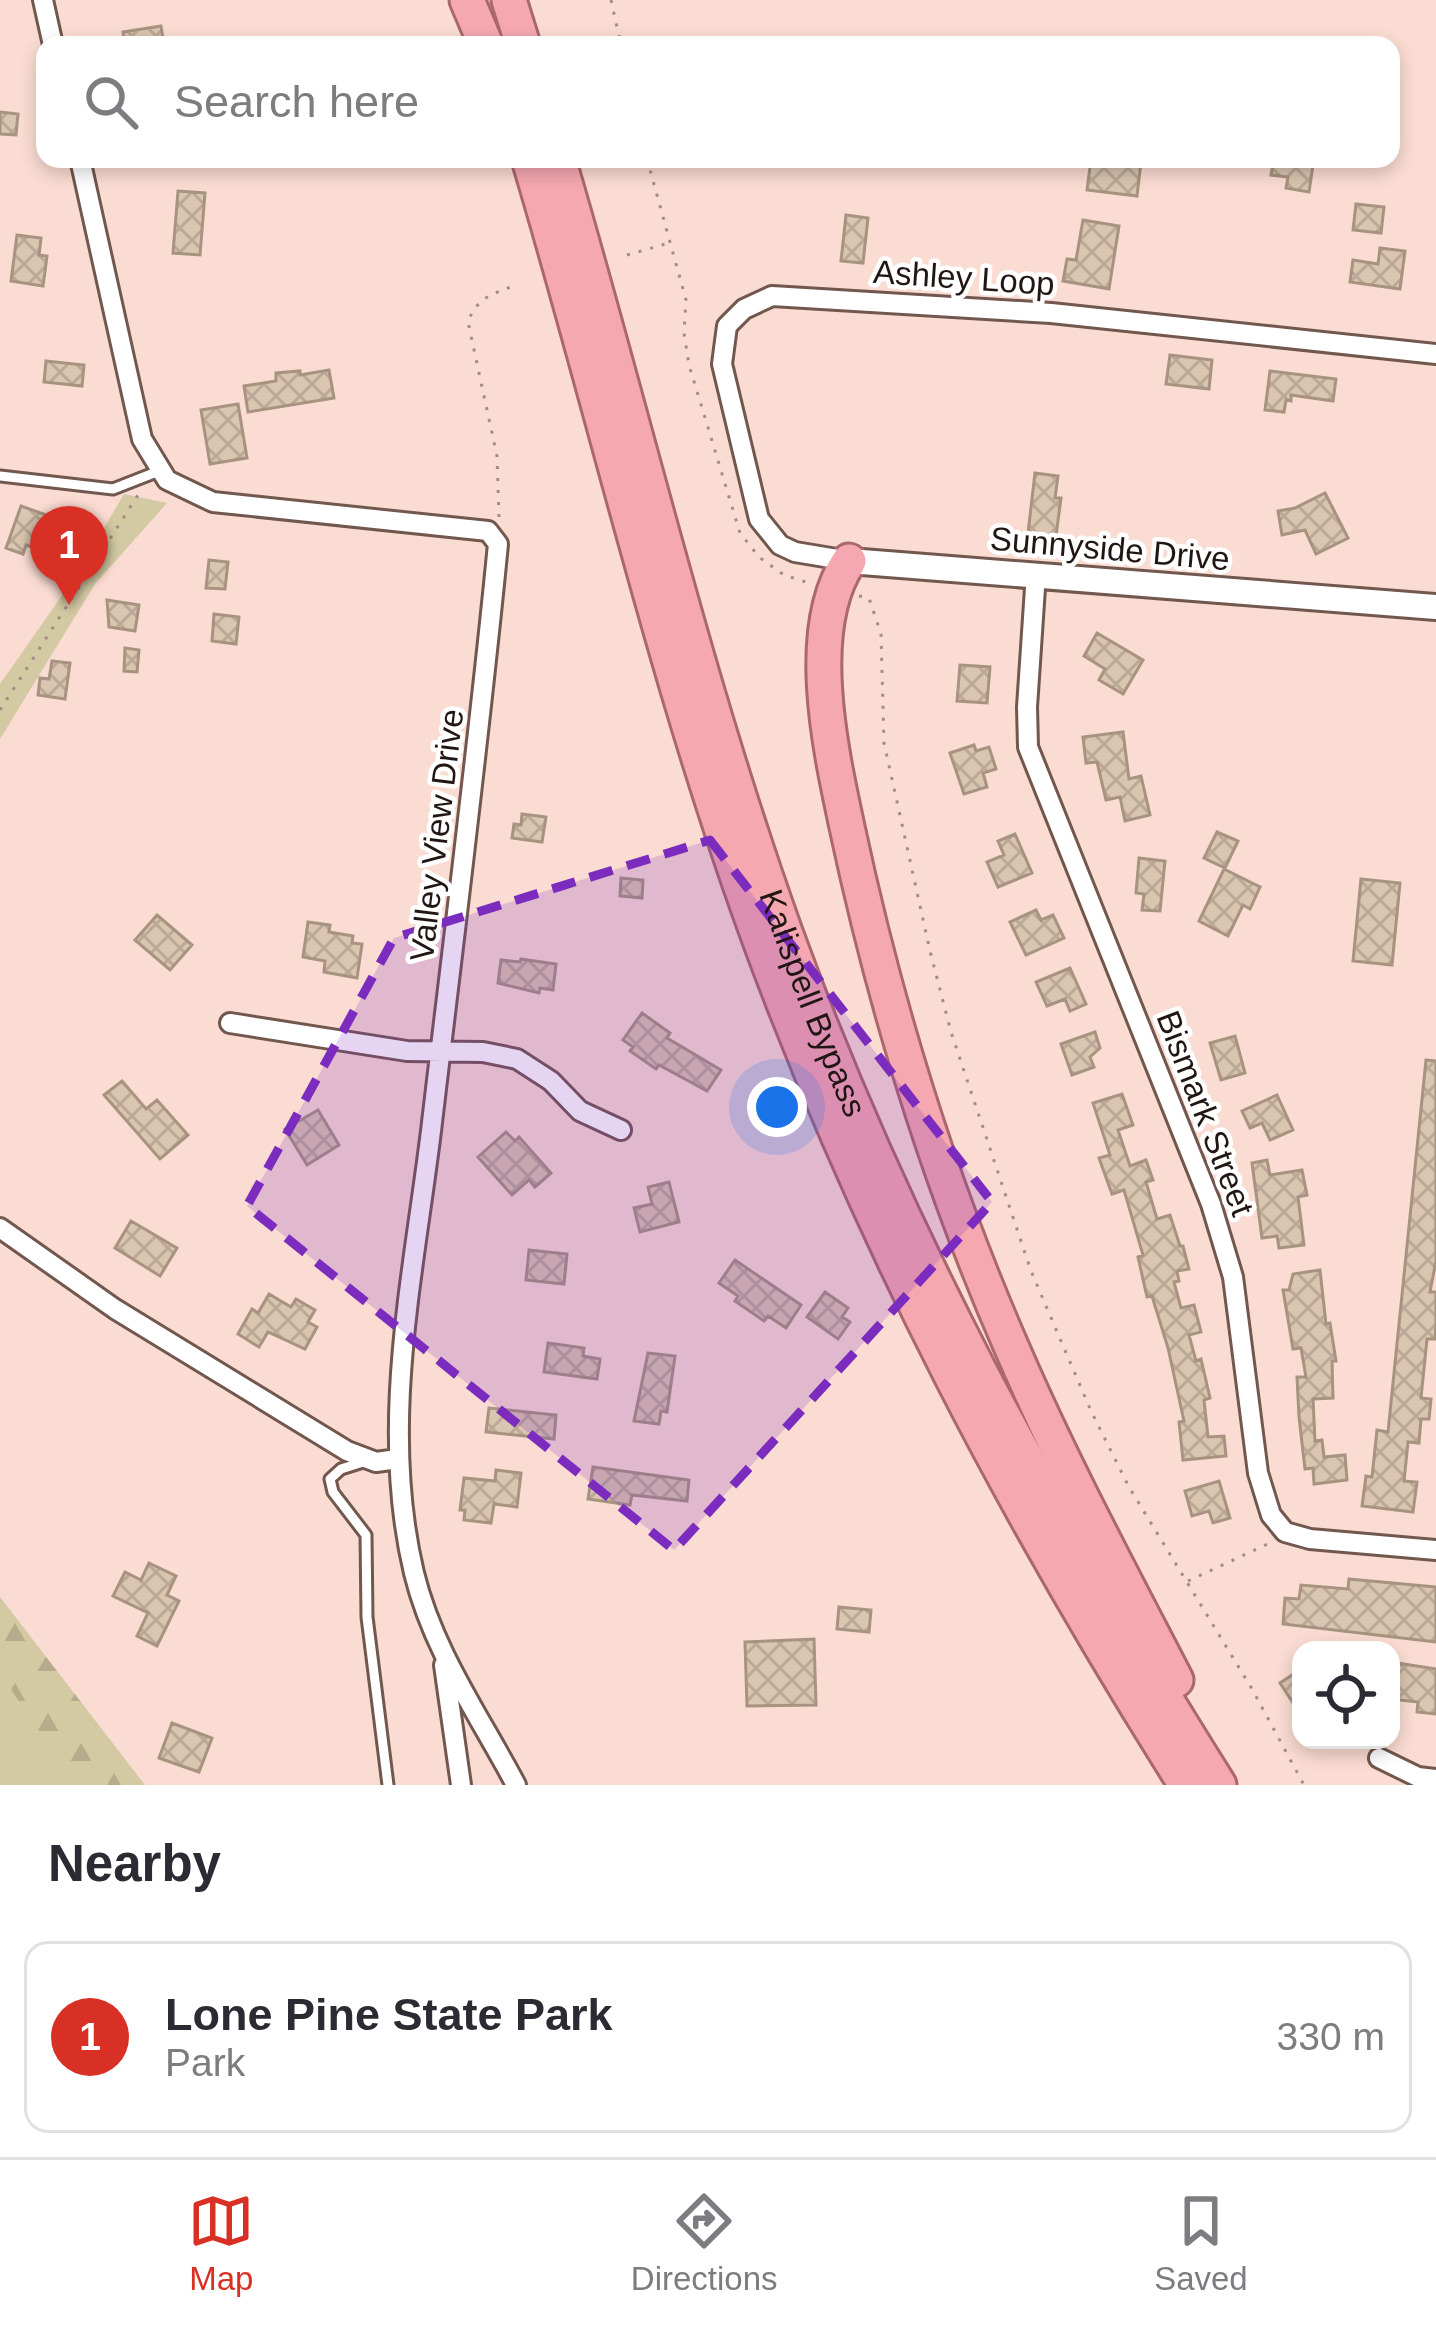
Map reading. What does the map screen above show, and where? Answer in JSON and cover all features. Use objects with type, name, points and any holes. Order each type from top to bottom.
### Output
[{"type":"highway","points":[[467,0],[485,36]]},
{"type":"highway","points":[[479,0],[488,36]]},
{"type":"highway","points":[[508,0],[520,36]]},
{"type":"highway","points":[[529,0],[538,36]]},
{"type":"highway","name":"Kalispell Bypass","points":[[533,168],[699,759],[810,1070],[892,1258],[974,1425],[1073,1601],[1186,1785]]},
{"type":"highway","name":"Kalispell Bypass","points":[[563,168],[738,794],[842,1077],[933,1282],[1006,1427],[1106,1604],[1222,1785]]},
{"type":"highway","points":[[841,575],[825,662],[830,746],[867,917],[916,1096],[974,1258],[1034,1399],[1189,1706],[1222,1785]]},
{"type":"street","points":[[43,0],[51,36]]},
{"type":"street","points":[[82,168],[142,439],[159,471],[180,489],[213,502],[488,531],[498,544]]},
{"type":"street","name":"Ashley Loop","points":[[780,545],[759,519],[722,364],[727,326],[744,309],[772,296],[1051,313],[1436,354]]},
{"type":"street","name":"Valley View Drive","points":[[498,544],[476,771],[401,1359],[398,1459],[414,1573],[443,1654],[516,1785]]},
{"type":"street","name":"Sunnyside Drive","points":[[780,545],[841,575],[1036,573],[1436,607]]},
{"type":"street","name":"Bismark Street","points":[[1036,573],[1028,747],[1211,1204],[1233,1277],[1258,1474],[1271,1515],[1286,1532]]},
{"type":"street","points":[[230,1023],[440,1054],[483,1052],[517,1058],[551,1081],[580,1111],[621,1130]]},
{"type":"street","points":[[0,1228],[116,1309],[368,1460],[398,1459]]},
{"type":"street","points":[[1286,1532],[1310,1539],[1436,1550]]},
{"type":"street","points":[[443,1654],[461,1785]]},
{"type":"street","points":[[1379,1758],[1418,1777],[1436,1779]]},
{"type":"lane","points":[[0,476],[113,490],[159,471]]},
{"type":"lane","points":[[368,1460],[341,1468],[330,1479],[333,1492],[366,1535],[367,1618],[388,1785]]},
{"type":"path","points":[[611,0],[619,36]]},
{"type":"path","points":[[650,168],[686,300],[689,364],[740,533],[759,557],[784,575],[841,575],[869,598],[875,612],[884,743],[921,912],[951,1032],[1031,1271],[1129,1487],[1252,1689],[1304,1785]]},
{"type":"path","points":[[627,255],[671,243]]},
{"type":"path","points":[[498,544],[497,456],[468,322],[484,297],[516,286]]},
{"type":"path","points":[[0,710],[110,537],[159,471]]},
{"type":"path","points":[[1186,1582],[1286,1532]]},
{"type":"highlighted area","points":[[710,840],[992,1202],[674,1550],[247,1206],[394,938]]},
{"type":"green space","points":[[124,494],[167,503],[95,584],[0,739],[0,684],[75,577]]},
{"type":"green space","points":[[0,1597],[145,1785],[0,1785]]},
{"type":"green space","points":[[0,1673],[75,1785],[0,1785]]},
{"type":"building","points":[[161,26],[163,36],[124,36],[123,32]]},
{"type":"building","points":[[0,112],[18,114],[16,135],[0,134]]},
{"type":"building","points":[[1090,168],[1140,168],[1137,196],[1087,190]]},
{"type":"building","points":[[1272,168],[1313,168],[1309,192],[1286,188],[1288,177],[1271,175]]},
{"type":"building","points":[[178,191],[205,193],[200,255],[173,253]]},
{"type":"building","points":[[1356,204],[1384,207],[1381,233],[1353,230]]},
{"type":"building","points":[[846,215],[868,218],[863,263],[841,261]]},
{"type":"building","points":[[1083,220],[1119,226],[1109,289],[1063,281],[1067,259],[1076,260]]},
{"type":"building","points":[[17,235],[41,238],[39,255],[47,256],[43,286],[11,281]]},
{"type":"building","points":[[1380,248],[1405,251],[1400,289],[1350,282],[1353,260],[1378,264]]},
{"type":"building","points":[[1170,355],[1212,360],[1209,389],[1166,384]]},
{"type":"building","points":[[46,361],[84,365],[82,386],[44,382]]},
{"type":"building","points":[[329,370],[334,398],[248,412],[244,386],[276,381],[276,373]]},
{"type":"building","points":[[1270,371],[1336,379],[1333,401],[1291,395],[1284,412],[1265,410]]},
{"type":"building","points":[[238,404],[247,458],[210,464],[201,410]]},
{"type":"building","points":[[1035,473],[1058,476],[1055,498],[1061,498],[1056,536],[1028,533]]},
{"type":"building","points":[[1325,493],[1348,538],[1316,554],[1305,530],[1282,535],[1278,511]]},
{"type":"building","points":[[21,506],[94,532],[86,556],[69,550],[66,559],[26,545],[23,554],[6,548]]},
{"type":"building","points":[[209,560],[228,562],[225,589],[206,588]]},
{"type":"building","points":[[107,600],[139,605],[135,631],[109,627]]},
{"type":"building","points":[[214,614],[239,617],[236,644],[212,641]]},
{"type":"building","points":[[1097,633],[1143,660],[1123,694],[1099,680],[1105,669],[1084,656]]},
{"type":"building","points":[[125,648],[139,650],[137,672],[124,671]]},
{"type":"building","points":[[52,661],[70,663],[65,699],[38,695],[40,678],[49,679]]},
{"type":"building","points":[[960,665],[990,667],[987,703],[957,701]]},
{"type":"building","points":[[1123,732],[1129,779],[1141,776],[1150,815],[1125,821],[1120,797],[1106,800],[1097,762],[1086,763],[1083,737]]},
{"type":"building","points":[[974,745],[976,751],[989,747],[996,769],[983,773],[987,787],[964,794],[950,753]]},
{"type":"building","points":[[522,814],[546,817],[542,842],[512,838]]},
{"type":"building","points":[[1217,832],[1238,841],[1225,868],[1204,858]]},
{"type":"building","points":[[1015,834],[1032,873],[998,887],[987,862],[1004,855],[998,841]]},
{"type":"building","points":[[1139,858],[1165,861],[1160,911],[1142,910],[1144,894],[1136,893]]},
{"type":"building","points":[[1224,869],[1260,887],[1250,909],[1243,905],[1228,936],[1199,921]]},
{"type":"building","points":[[621,878],[643,880],[642,898],[620,896]]},
{"type":"building","points":[[1361,879],[1400,883],[1392,965],[1353,961]]},
{"type":"building","points":[[1036,910],[1041,920],[1053,915],[1064,938],[1026,955],[1010,922]]},
{"type":"building","points":[[157,915],[192,945],[170,970],[135,940]]},
{"type":"building","points":[[308,922],[330,925],[329,932],[353,936],[352,943],[362,944],[357,978],[324,972],[325,961],[303,957]]},
{"type":"building","points":[[501,960],[556,964],[553,990],[540,988],[539,993],[498,983]]},
{"type":"building","points":[[1070,968],[1086,1004],[1070,1011],[1065,999],[1047,1006],[1036,982]]},
{"type":"building","points":[[642,1013],[670,1033],[667,1038],[721,1070],[707,1091],[659,1065],[656,1069],[630,1051],[633,1047],[623,1040]]},
{"type":"building","points":[[1095,1032],[1100,1048],[1090,1057],[1094,1067],[1072,1075],[1061,1044]]},
{"type":"building","points":[[1235,1036],[1245,1073],[1221,1080],[1210,1043]]},
{"type":"building","points":[[1426,1060],[1436,1061],[1436,1261],[1430,1292],[1436,1292],[1436,1326],[1435,1339],[1427,1339],[1421,1398],[1431,1399],[1429,1419],[1421,1419],[1419,1443],[1408,1442],[1404,1481],[1417,1482],[1413,1512],[1362,1506],[1366,1476],[1372,1477],[1377,1430],[1388,1432]]},
{"type":"building","points":[[122,1081],[146,1109],[157,1100],[188,1135],[160,1159],[104,1095]]},
{"type":"building","points":[[1122,1094],[1133,1125],[1118,1130],[1130,1166],[1146,1160],[1153,1180],[1146,1182],[1157,1219],[1170,1215],[1183,1246],[1189,1269],[1177,1271],[1179,1281],[1174,1282],[1181,1308],[1194,1305],[1201,1332],[1189,1335],[1196,1361],[1201,1359],[1210,1398],[1204,1400],[1208,1437],[1224,1436],[1226,1456],[1183,1460],[1179,1422],[1184,1421],[1168,1348],[1152,1296],[1147,1297],[1138,1257],[1143,1255],[1124,1190],[1112,1194],[1099,1158],[1110,1155],[1093,1103]]},
{"type":"building","points":[[1277,1095],[1293,1130],[1270,1140],[1262,1123],[1250,1128],[1242,1111]]},
{"type":"building","points":[[318,1110],[339,1145],[307,1165],[285,1129]]},
{"type":"building","points":[[506,1132],[515,1141],[519,1137],[551,1173],[535,1187],[529,1180],[512,1195],[478,1157]]},
{"type":"building","points":[[1267,1160],[1270,1175],[1302,1170],[1307,1195],[1298,1197],[1304,1245],[1279,1248],[1277,1236],[1262,1238],[1252,1163]]},
{"type":"building","points":[[669,1182],[679,1222],[640,1232],[634,1208],[652,1204],[648,1187]]},
{"type":"building","points":[[131,1221],[177,1248],[160,1276],[115,1248]]},
{"type":"building","points":[[529,1250],[567,1254],[564,1284],[526,1280]]},
{"type":"building","points":[[735,1260],[801,1305],[786,1328],[768,1316],[764,1321],[719,1283]]},
{"type":"building","points":[[1320,1270],[1336,1361],[1332,1361],[1333,1398],[1313,1399],[1315,1441],[1322,1440],[1324,1457],[1345,1455],[1347,1480],[1314,1484],[1313,1468],[1305,1469],[1299,1417],[1297,1377],[1306,1377],[1301,1348],[1293,1349],[1283,1290],[1289,1290],[1293,1274]]},
{"type":"building","points":[[825,1292],[848,1308],[842,1317],[850,1322],[838,1339],[807,1317]]},
{"type":"building","points":[[269,1294],[291,1307],[296,1299],[315,1310],[308,1322],[317,1327],[305,1349],[268,1332],[259,1347],[238,1334],[252,1309],[258,1313]]},
{"type":"building","points":[[548,1343],[584,1348],[583,1356],[600,1359],[597,1379],[544,1372]]},
{"type":"building","points":[[648,1353],[675,1356],[667,1412],[661,1411],[659,1424],[634,1421]]},
{"type":"building","points":[[489,1408],[556,1415],[554,1439],[486,1432]]},
{"type":"building","points":[[593,1467],[689,1480],[687,1501],[632,1495],[630,1505],[588,1499]]},
{"type":"building","points":[[496,1470],[521,1473],[517,1507],[494,1504],[491,1523],[464,1520],[465,1510],[460,1510],[464,1478],[495,1481]]},
{"type":"building","points":[[1219,1481],[1230,1518],[1213,1523],[1209,1511],[1192,1516],[1185,1491]]},
{"type":"building","points":[[149,1563],[176,1576],[167,1595],[179,1601],[157,1646],[137,1636],[148,1613],[113,1596],[125,1572],[141,1580]]},
{"type":"building","points":[[1349,1579],[1436,1587],[1436,1642],[1283,1624],[1285,1598],[1299,1599],[1301,1585],[1348,1589]]},
{"type":"building","points":[[839,1607],[871,1610],[869,1632],[837,1629]]},
{"type":"building","points":[[814,1639],[816,1705],[747,1706],[745,1642]]},
{"type":"building","points":[[1400,1663],[1436,1669],[1436,1714],[1417,1712],[1418,1702],[1400,1700]]},
{"type":"building","points":[[1292,1675],[1292,1701],[1280,1683]]},
{"type":"building","points":[[172,1723],[212,1738],[199,1772],[159,1758]]},
{"type":"place","name":"Lone Pine State Park","points":[[69,605]]}]
